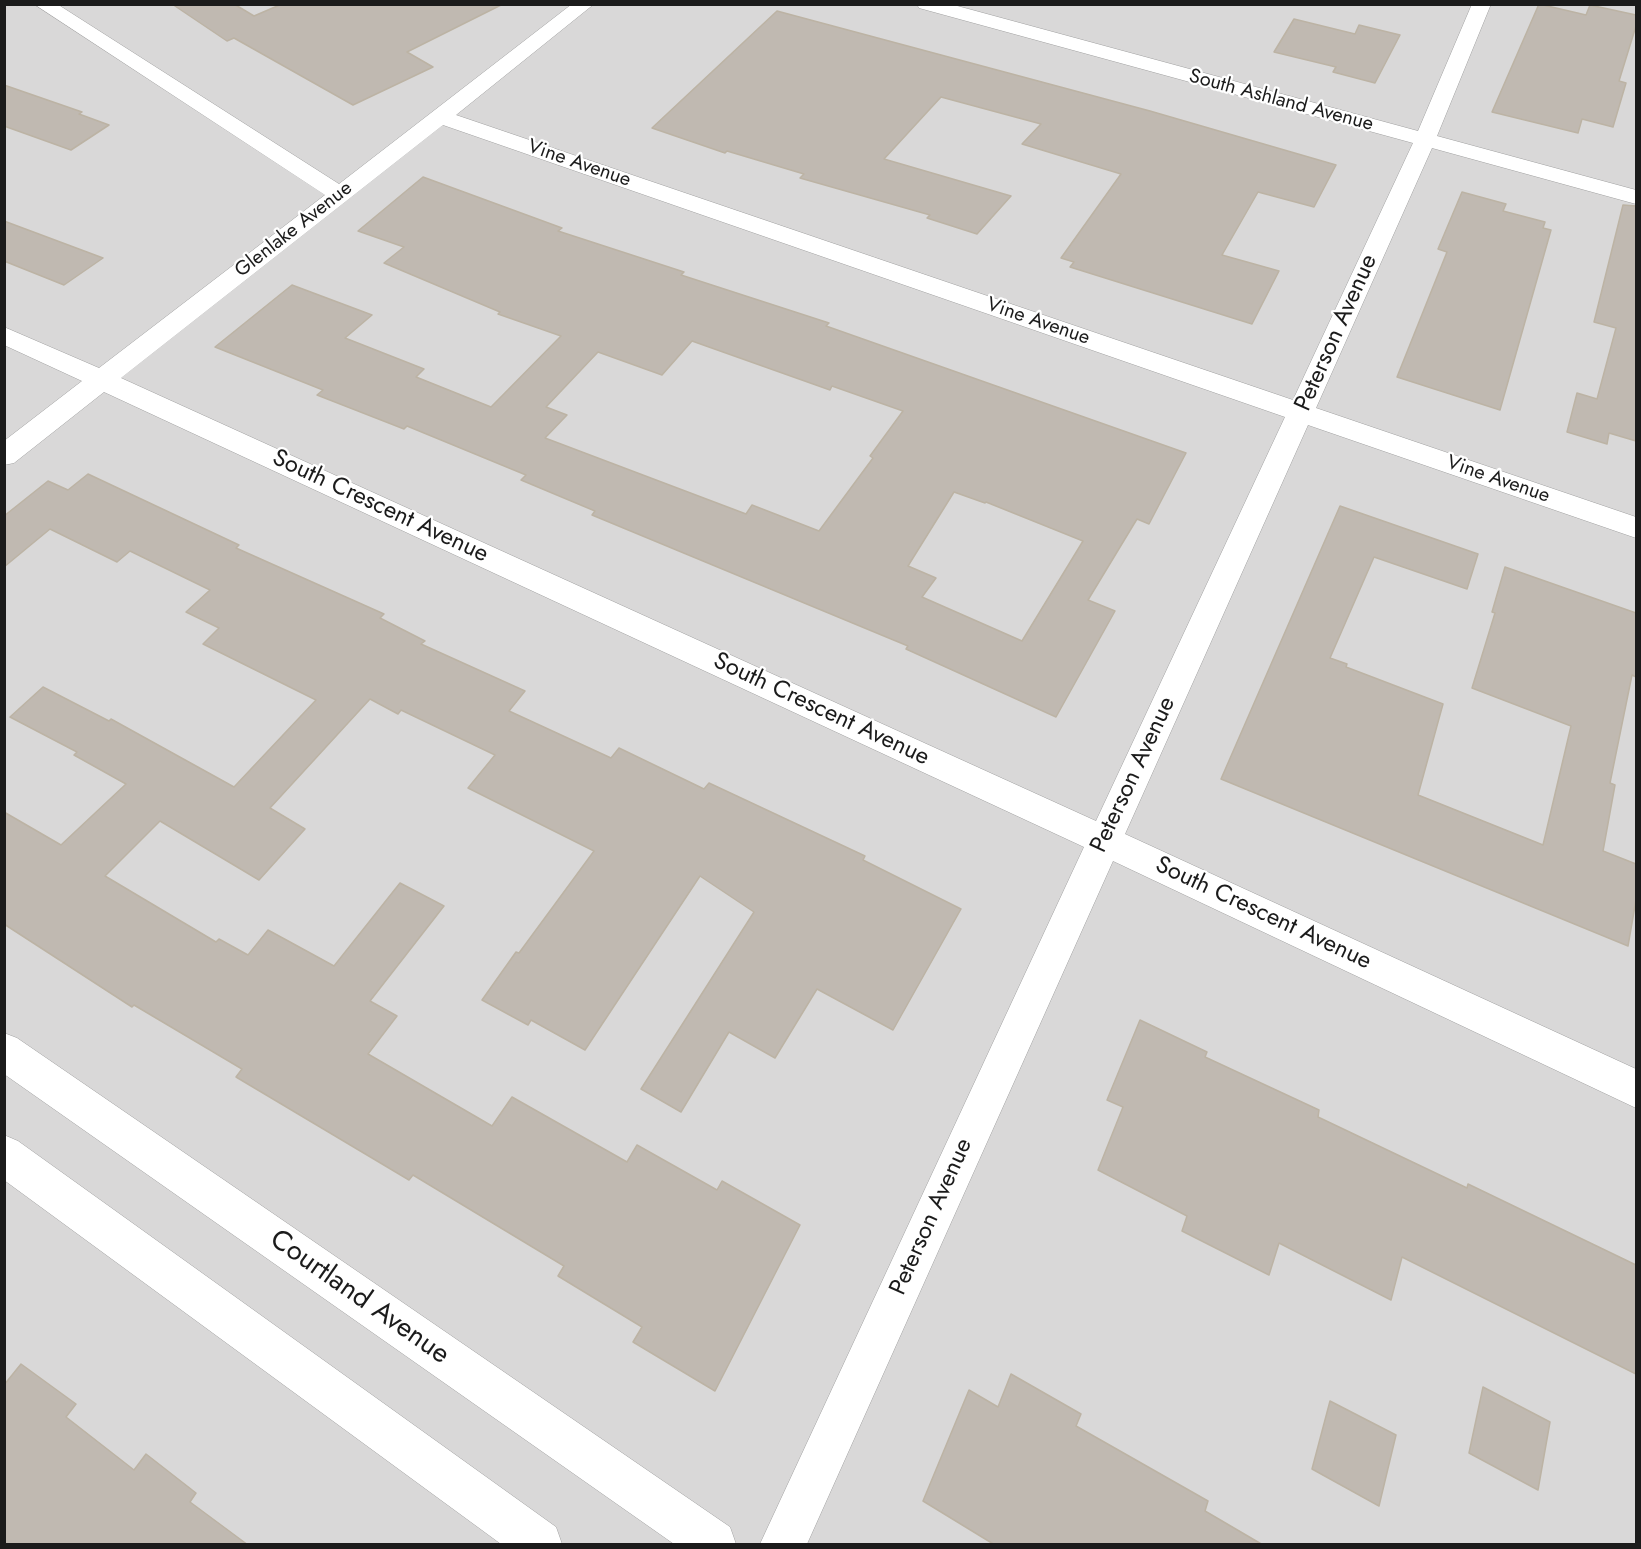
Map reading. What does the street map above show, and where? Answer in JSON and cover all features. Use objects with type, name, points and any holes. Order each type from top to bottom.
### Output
[{"type":"street","points":[[43,4],[340,195]]},
{"type":"street","name":"Glenlake Avenue","points":[[4,456],[585,4]]},
{"type":"street","name":"South Ashland Avenue","points":[[926,4],[1636,197]]},
{"type":"street","name":"Peterson Avenue","points":[[783,1545],[1425,140],[1482,4]]},
{"type":"street","name":"Vine Avenue","points":[[440,117],[1636,528]]},
{"type":"street","name":"South Crescent Avenue","points":[[4,335],[1104,840],[1636,1089]]},
{"type":"street","name":"Courtland Avenue","points":[[4,1051],[713,1545]]},
{"type":"street","points":[[4,1155],[539,1545]]},
{"type":"shaded area","points":[[5,5],[1636,5],[1636,1544],[5,1544]]},
{"type":"building","points":[[172,4],[234,4],[254,16],[282,4],[503,4],[407,52],[433,67],[353,105],[234,38],[227,41]]},
{"type":"building","points":[[1539,4],[1586,15],[1590,5],[1636,15],[1636,26],[1619,81],[1626,83],[1613,127],[1582,119],[1578,133],[1492,112]]},
{"type":"building","points":[[777,11],[1150,111],[1336,165],[1314,207],[1258,192],[1222,255],[1279,271],[1252,324],[1070,267],[1074,262],[1061,258],[1121,174],[1022,144],[1041,124],[941,97],[884,159],[1011,196],[977,234],[927,218],[930,215],[800,178],[804,174],[727,151],[725,153],[652,128]]},
{"type":"building","points":[[1294,19],[1355,34],[1359,25],[1400,35],[1375,83],[1333,72],[1336,67],[1274,52]]},
{"type":"building","points":[[4,85],[82,112],[79,114],[109,125],[71,150],[4,126]]},
{"type":"building","points":[[423,177],[562,228],[558,231],[684,272],[681,275],[829,323],[826,326],[1186,453],[1149,524],[1137,519],[1088,600],[1115,611],[1056,717],[906,649],[908,646],[592,515],[595,511],[521,480],[526,475],[407,426],[404,429],[317,395],[323,390],[215,347],[292,285],[372,315],[345,338],[424,369],[416,377],[491,407],[561,336],[498,314],[500,312],[384,263],[404,247],[358,231]],"holes":[[[692,341],[830,390],[832,386],[903,411],[870,456],[873,458],[819,531],[752,505],[746,514],[545,438],[567,415],[546,407],[598,352],[662,375]],[[954,492],[986,502],[1083,541],[1022,641],[922,597],[936,578],[908,566]]]},
{"type":"building","points":[[1462,192],[1506,204],[1503,211],[1545,222],[1543,228],[1551,230],[1500,410],[1397,377],[1447,252],[1438,249]]},
{"type":"building","points":[[1623,205],[1636,206],[1636,441],[1609,433],[1607,444],[1567,432],[1577,393],[1597,399],[1616,328],[1594,322]]},
{"type":"building","points":[[4,221],[103,258],[64,285],[4,261]]},
{"type":"building","points":[[88,474],[239,545],[236,548],[384,614],[380,618],[425,641],[421,644],[525,691],[509,711],[611,758],[619,748],[704,789],[709,783],[865,856],[863,860],[961,909],[893,1030],[817,989],[775,1058],[729,1032],[681,1112],[641,1089],[754,912],[700,876],[585,1050],[531,1020],[528,1025],[482,1000],[594,851],[468,788],[495,755],[401,710],[398,714],[370,699],[270,808],[305,829],[259,880],[160,821],[105,876],[216,942],[219,939],[248,955],[268,930],[334,966],[400,883],[444,906],[370,1001],[397,1016],[368,1054],[492,1126],[512,1097],[627,1162],[637,1145],[717,1190],[722,1181],[800,1225],[715,1391],[633,1342],[642,1327],[558,1276],[564,1266],[413,1175],[409,1180],[236,1077],[242,1069],[134,1005],[132,1007],[4,924],[4,812],[61,845],[126,784],[74,755],[77,752],[10,717],[43,687],[109,721],[111,719],[234,787],[316,700],[203,644],[219,628],[186,612],[210,590],[130,551],[117,562],[50,529],[4,567],[4,516],[48,481],[68,490]]},
{"type":"building","points":[[1340,506],[1478,554],[1467,589],[1374,557],[1330,658],[1347,664],[1346,667],[1443,704],[1418,795],[1543,845],[1571,726],[1472,688],[1495,613],[1492,612],[1505,567],[1636,613],[1636,677],[1632,675],[1610,783],[1615,785],[1603,851],[1636,864],[1636,900],[1628,946],[1221,779]]},
{"type":"building","points":[[1140,1020],[1207,1052],[1205,1057],[1319,1110],[1318,1117],[1467,1188],[1468,1184],[1636,1265],[1636,1374],[1402,1257],[1391,1300],[1279,1243],[1269,1275],[1182,1231],[1187,1216],[1098,1170],[1123,1107],[1107,1100]]},
{"type":"building","points":[[21,1364],[76,1404],[66,1417],[134,1470],[146,1454],[196,1493],[190,1502],[248,1545],[4,1545],[4,1385]]},
{"type":"building","points":[[1011,1374],[1081,1414],[1076,1426],[1208,1501],[1205,1511],[1263,1545],[995,1545],[923,1501],[969,1390],[998,1407]]},
{"type":"building","points":[[1483,1387],[1550,1422],[1538,1490],[1469,1453]]},
{"type":"building","points":[[1330,1401],[1396,1435],[1379,1506],[1312,1469]]}]
